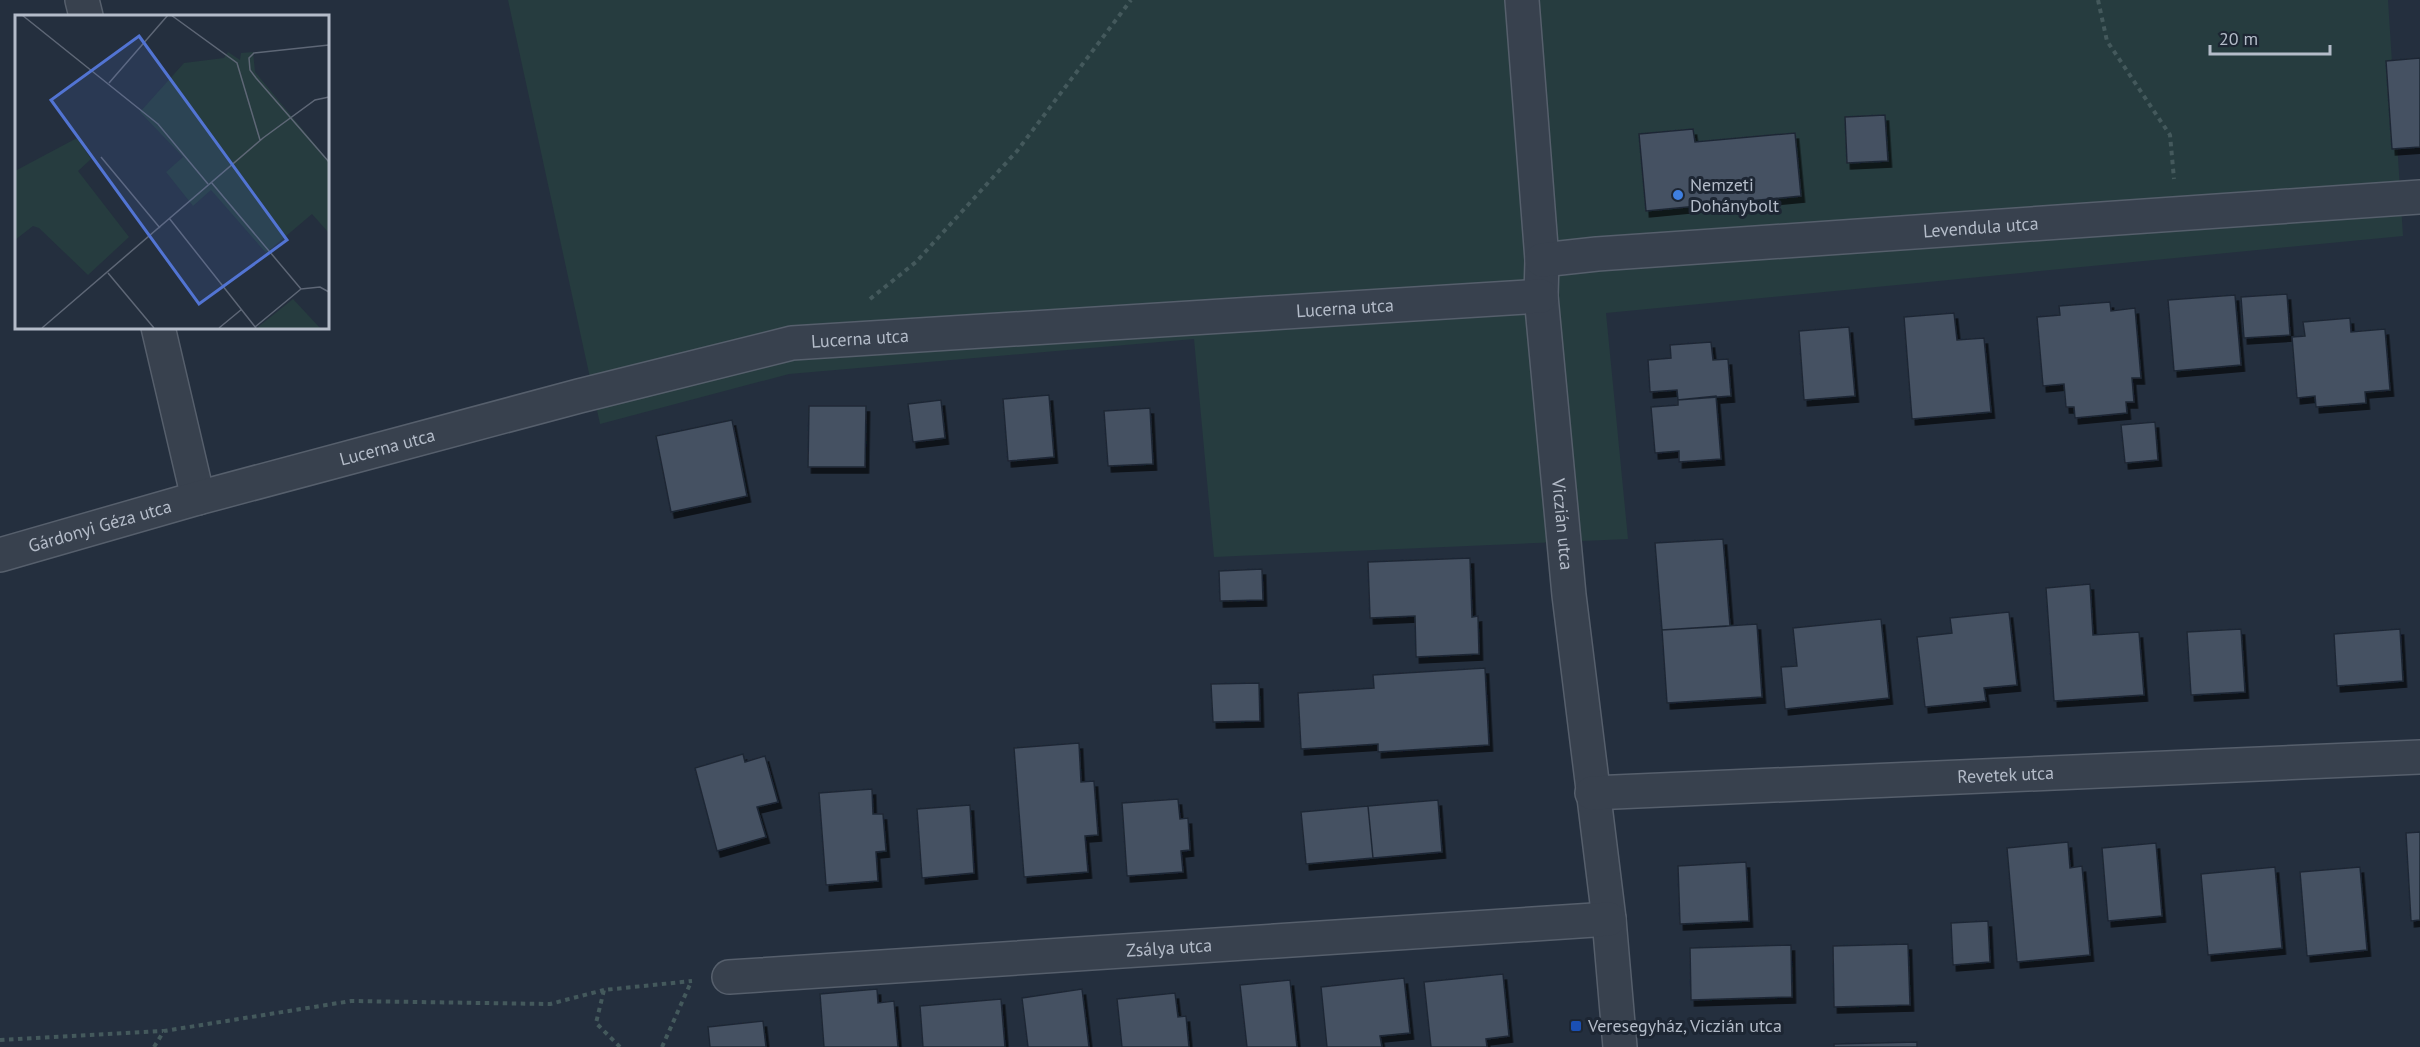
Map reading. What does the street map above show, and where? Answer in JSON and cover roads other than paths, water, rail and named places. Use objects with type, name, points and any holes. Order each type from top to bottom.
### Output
[{"type":"street","points":[[82,0],[86,15]]},
{"type":"street","name":"Viczián utca","points":[[1522,0],[1542,260],[1541,296],[1569,595],[1609,919],[1620,1047]]},
{"type":"street","name":"Levendula utca","points":[[1542,260],[1609,253],[2420,197]]},
{"type":"street","name":"Lucerna utca","points":[[198,498],[567,399],[792,343],[1541,296]]},
{"type":"street","points":[[158,328],[198,498]]},
{"type":"street","name":"Gárdonyi Géza utca","points":[[0,555],[198,498]]},
{"type":"street","name":"Revetek utca","points":[[1592,793],[2420,757]]},
{"type":"street","name":"Zsálya utca","points":[[729,977],[1609,919]]},
{"type":"place","name":"Nemzeti Dohánybolt","points":[[1678,195]]},
{"type":"place","name":"Veresegyház, Viczián utca","points":[[1576,1026]]}]
